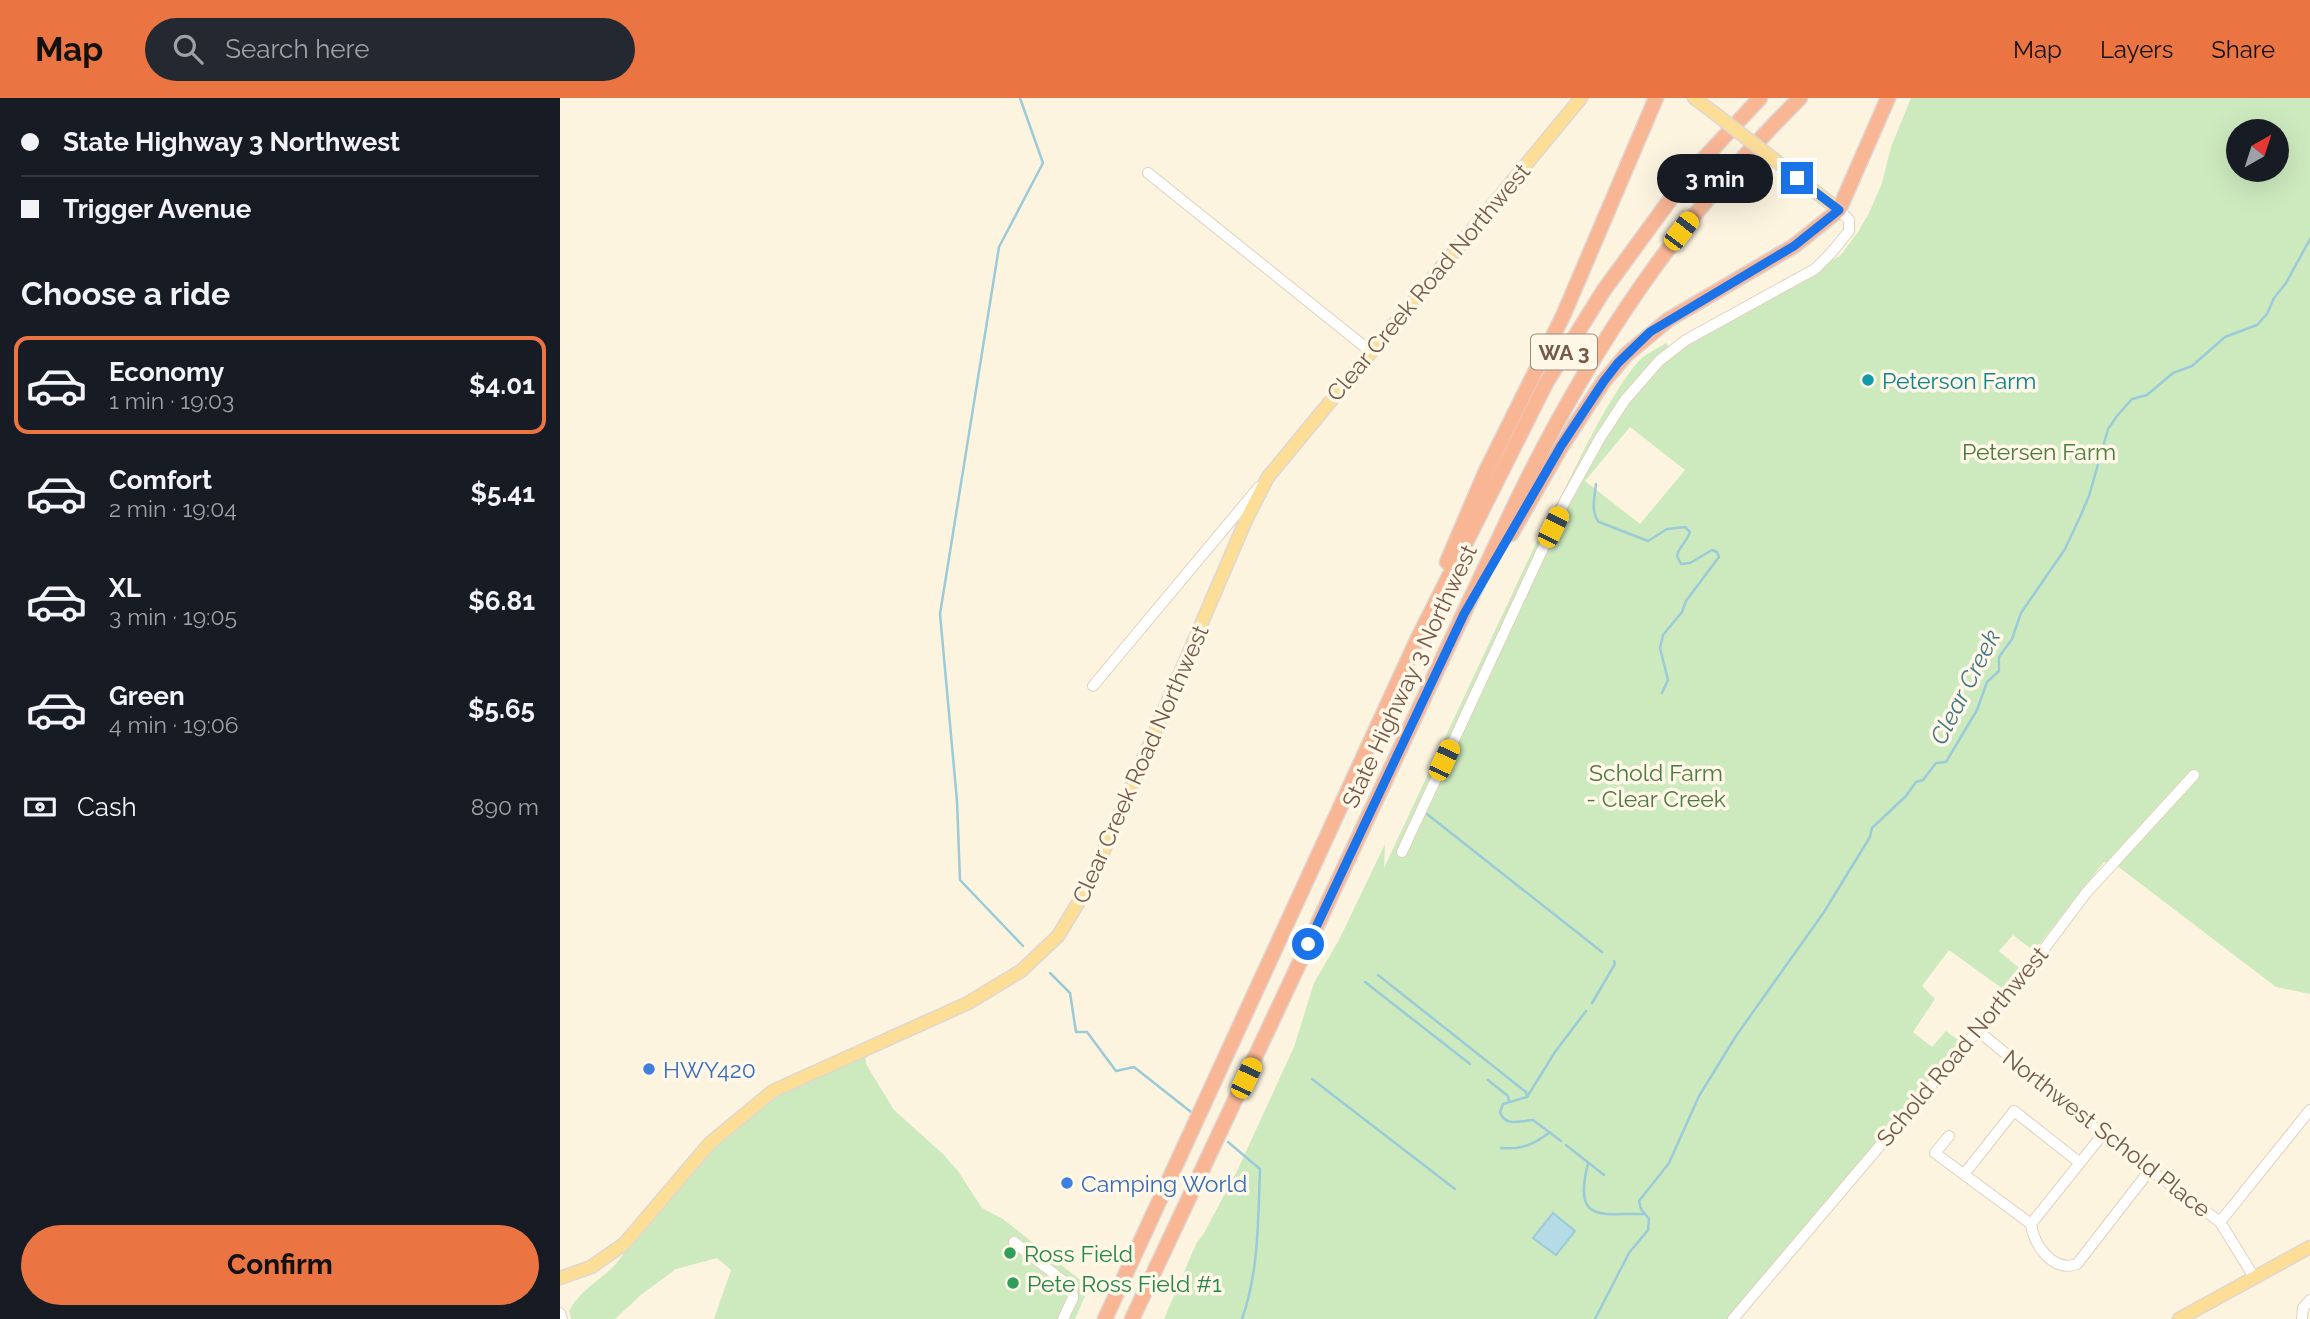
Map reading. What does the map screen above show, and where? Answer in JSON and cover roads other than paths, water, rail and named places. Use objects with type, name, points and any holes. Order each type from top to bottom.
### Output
[{"type":"highway","name":"State Highway 3 Northwest","points":[[1105,1319],[1418,638],[1520,431],[1584,321],[1624,261],[1697,166],[1760,98]]},
{"type":"highway","name":"State Highway 3 Northwest","points":[[1132,1319],[1541,450],[1614,324],[1693,215],[1765,132],[1800,98]]},
{"type":"highway","points":[[1464,614],[1561,446],[1618,363],[1660,326],[1794,246],[1839,210],[1888,98]]},
{"type":"highway","points":[[1418,638],[1461,528],[1563,316],[1655,99]]},
{"type":"main road","name":"Clear Creek Road Northwest","points":[[560,1278],[591,1267],[624,1244],[710,1143],[773,1091],[983,995],[1021,971],[1048,948],[1071,918],[1092,879],[1246,520],[1268,477],[1581,98]]},
{"type":"main road","points":[[1694,98],[1839,210]]},
{"type":"main road","points":[[2185,1318],[2310,1247]]},
{"type":"street","points":[[1148,173],[1370,351]]},
{"type":"street","points":[[1402,852],[1564,503],[1600,438],[1625,400],[1659,361],[1686,340],[1815,269],[1849,231],[1849,220],[1839,210]]},
{"type":"street","points":[[1093,685],[1268,477]]},
{"type":"street","name":"Schold Road Northwest","points":[[1732,1319],[2036,960],[2086,893],[2194,775]]},
{"type":"street","name":"Northwest Schold Place","points":[[1977,1030],[2103,1134],[2220,1222],[2254,1277]]},
{"type":"street","points":[[2220,1222],[2310,1110]]},
{"type":"street","points":[[1965,1173],[2014,1111],[2080,1163]]},
{"type":"street","points":[[2031,1224],[2103,1134]]},
{"type":"street","points":[[1949,1136],[1935,1153],[2031,1224],[2033,1238],[2053,1262],[2070,1266],[2077,1264],[2150,1170]]},
{"type":"street","points":[[1014,1242],[1072,1289],[1073,1298],[1063,1319]]},
{"type":"street","points":[[2302,1319],[2303,1308],[2310,1300]]},
{"type":"street","points":[[560,1313],[562,1319]]},
{"type":"water","points":[[1553,1213],[1575,1231],[1556,1255],[1533,1238]]},
{"type":"waterway","points":[[1020,98],[1043,163],[999,247],[940,614],[957,801],[960,880],[1023,946]]},
{"type":"waterway","name":"Clear Creek","points":[[1595,1319],[1629,1253],[1648,1230],[1649,1219],[1641,1209],[1639,1201],[1669,1163],[1699,1096],[1736,1036],[1824,912],[1870,837],[1872,828],[1906,796],[1916,782],[1923,780],[1936,763],[1946,762],[1977,710],[1987,682],[1999,671],[1999,657],[2012,639],[2021,613],[2065,549],[2080,517],[2089,496],[2108,429],[2132,399],[2147,395],[2173,373],[2192,366],[2225,337],[2257,325],[2267,314],[2310,239]]},
{"type":"waterway","points":[[1596,484],[1594,509],[1599,522],[1648,541],[1667,529],[1685,527],[1690,532],[1677,556],[1681,564],[1690,563],[1712,550],[1717,552],[1719,557],[1663,635],[1660,648],[1668,680],[1662,693]]},
{"type":"waterway","points":[[1427,814],[1602,952]]},
{"type":"waterway","points":[[1592,1003],[1615,964],[1614,961]]},
{"type":"waterway","points":[[1050,973],[1070,993],[1076,1032],[1087,1032],[1116,1071],[1134,1067],[1191,1112]]},
{"type":"waterway","points":[[1378,975],[1526,1092],[1527,1096]]},
{"type":"waterway","points":[[1365,982],[1470,1064]]},
{"type":"waterway","points":[[1561,1141],[1533,1120],[1509,1121],[1505,1120],[1500,1112],[1503,1104],[1527,1097],[1555,1052],[1586,1011]]},
{"type":"waterway","points":[[1312,1079],[1455,1189]]},
{"type":"waterway","points":[[1488,1080],[1508,1096],[1509,1102]]},
{"type":"waterway","points":[[1501,1148],[1527,1145],[1550,1132]]},
{"type":"waterway","points":[[1228,1142],[1260,1169],[1255,1264],[1242,1319]]},
{"type":"waterway","points":[[1566,1145],[1604,1175]]},
{"type":"waterway","points":[[1588,1163],[1584,1183],[1584,1197],[1588,1206],[1603,1214],[1645,1214]]},
{"type":"place","name":"Peterson Farm","points":[[1868,380]]},
{"type":"place","name":"HWY420","points":[[649,1069]]},
{"type":"place","name":"Camping World","points":[[1067,1183]]},
{"type":"place","name":"Ross Field","points":[[1010,1253]]},
{"type":"place","name":"Pete Ross Field #1","points":[[1013,1283]]},
{"type":"park label","name":"Petersen Farm","points":[[2039,451]]},
{"type":"park label","name":"Schold Farm - Clear Creek","points":[[1656,785]]}]
